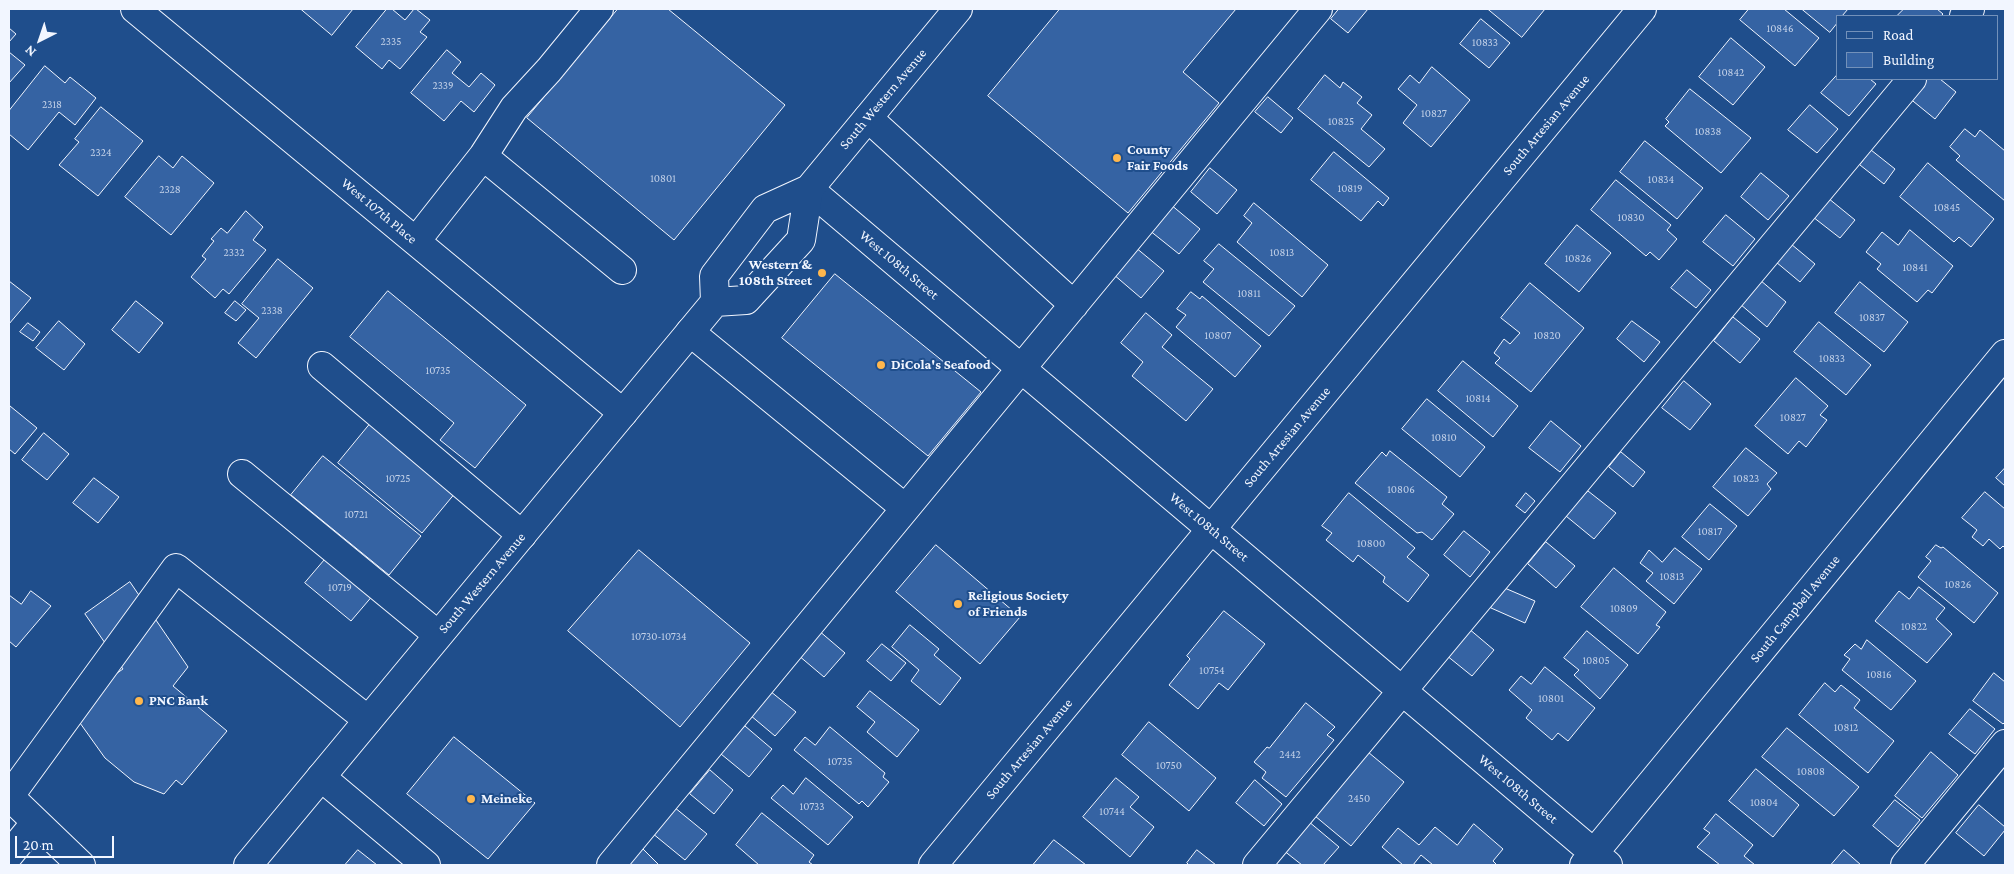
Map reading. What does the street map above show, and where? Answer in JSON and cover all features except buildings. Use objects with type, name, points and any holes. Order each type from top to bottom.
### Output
[{"type":"street","name":"West 107th Place","points":[[135,9],[623,413]]},
{"type":"street","points":[[416,241],[483,156],[514,108],[549,70],[598,9]]},
{"type":"street","name":"South Western Avenue","points":[[248,865],[715,302],[714,276],[765,209],[809,189],[958,9]]},
{"type":"street","points":[[611,865],[1318,9]]},
{"type":"street","name":"South Artesian Avenue","points":[[933,865],[1642,9]]},
{"type":"street","points":[[1257,865],[1911,80]]},
{"type":"street","points":[[868,118],[1074,305]]},
{"type":"street","points":[[483,156],[622,270]]},
{"type":"street","points":[[715,302],[746,300],[801,240],[809,189]]},
{"type":"street","name":"West 108th Street","points":[[809,189],[1402,691],[1595,861]]},
{"type":"street","points":[[690,332],[905,508]]},
{"type":"street","name":"South Campbell Avenue","points":[[1595,861],[2005,354]]},
{"type":"street","points":[[322,366],[522,535]]},
{"type":"street","points":[[242,474],[438,636]]},
{"type":"street","points":[[81,865],[9,796],[176,568],[368,720]]},
{"type":"street","points":[[1905,865],[2005,744]]},
{"type":"street","points":[[321,777],[426,865]]},
{"type":"street","points":[[9,854],[36,822]]},
{"type":"place","name":"County Fair Foods","points":[[1117,158]]},
{"type":"place","name":"Western & 108th Street","points":[[822,273]]},
{"type":"place","name":"DiCola's Seafood","points":[[881,365]]},
{"type":"place","name":"Religious Society of Friends","points":[[958,604]]},
{"type":"place","name":"PNC Bank","points":[[139,701]]},
{"type":"place","name":"Meineke","points":[[471,799]]}]
